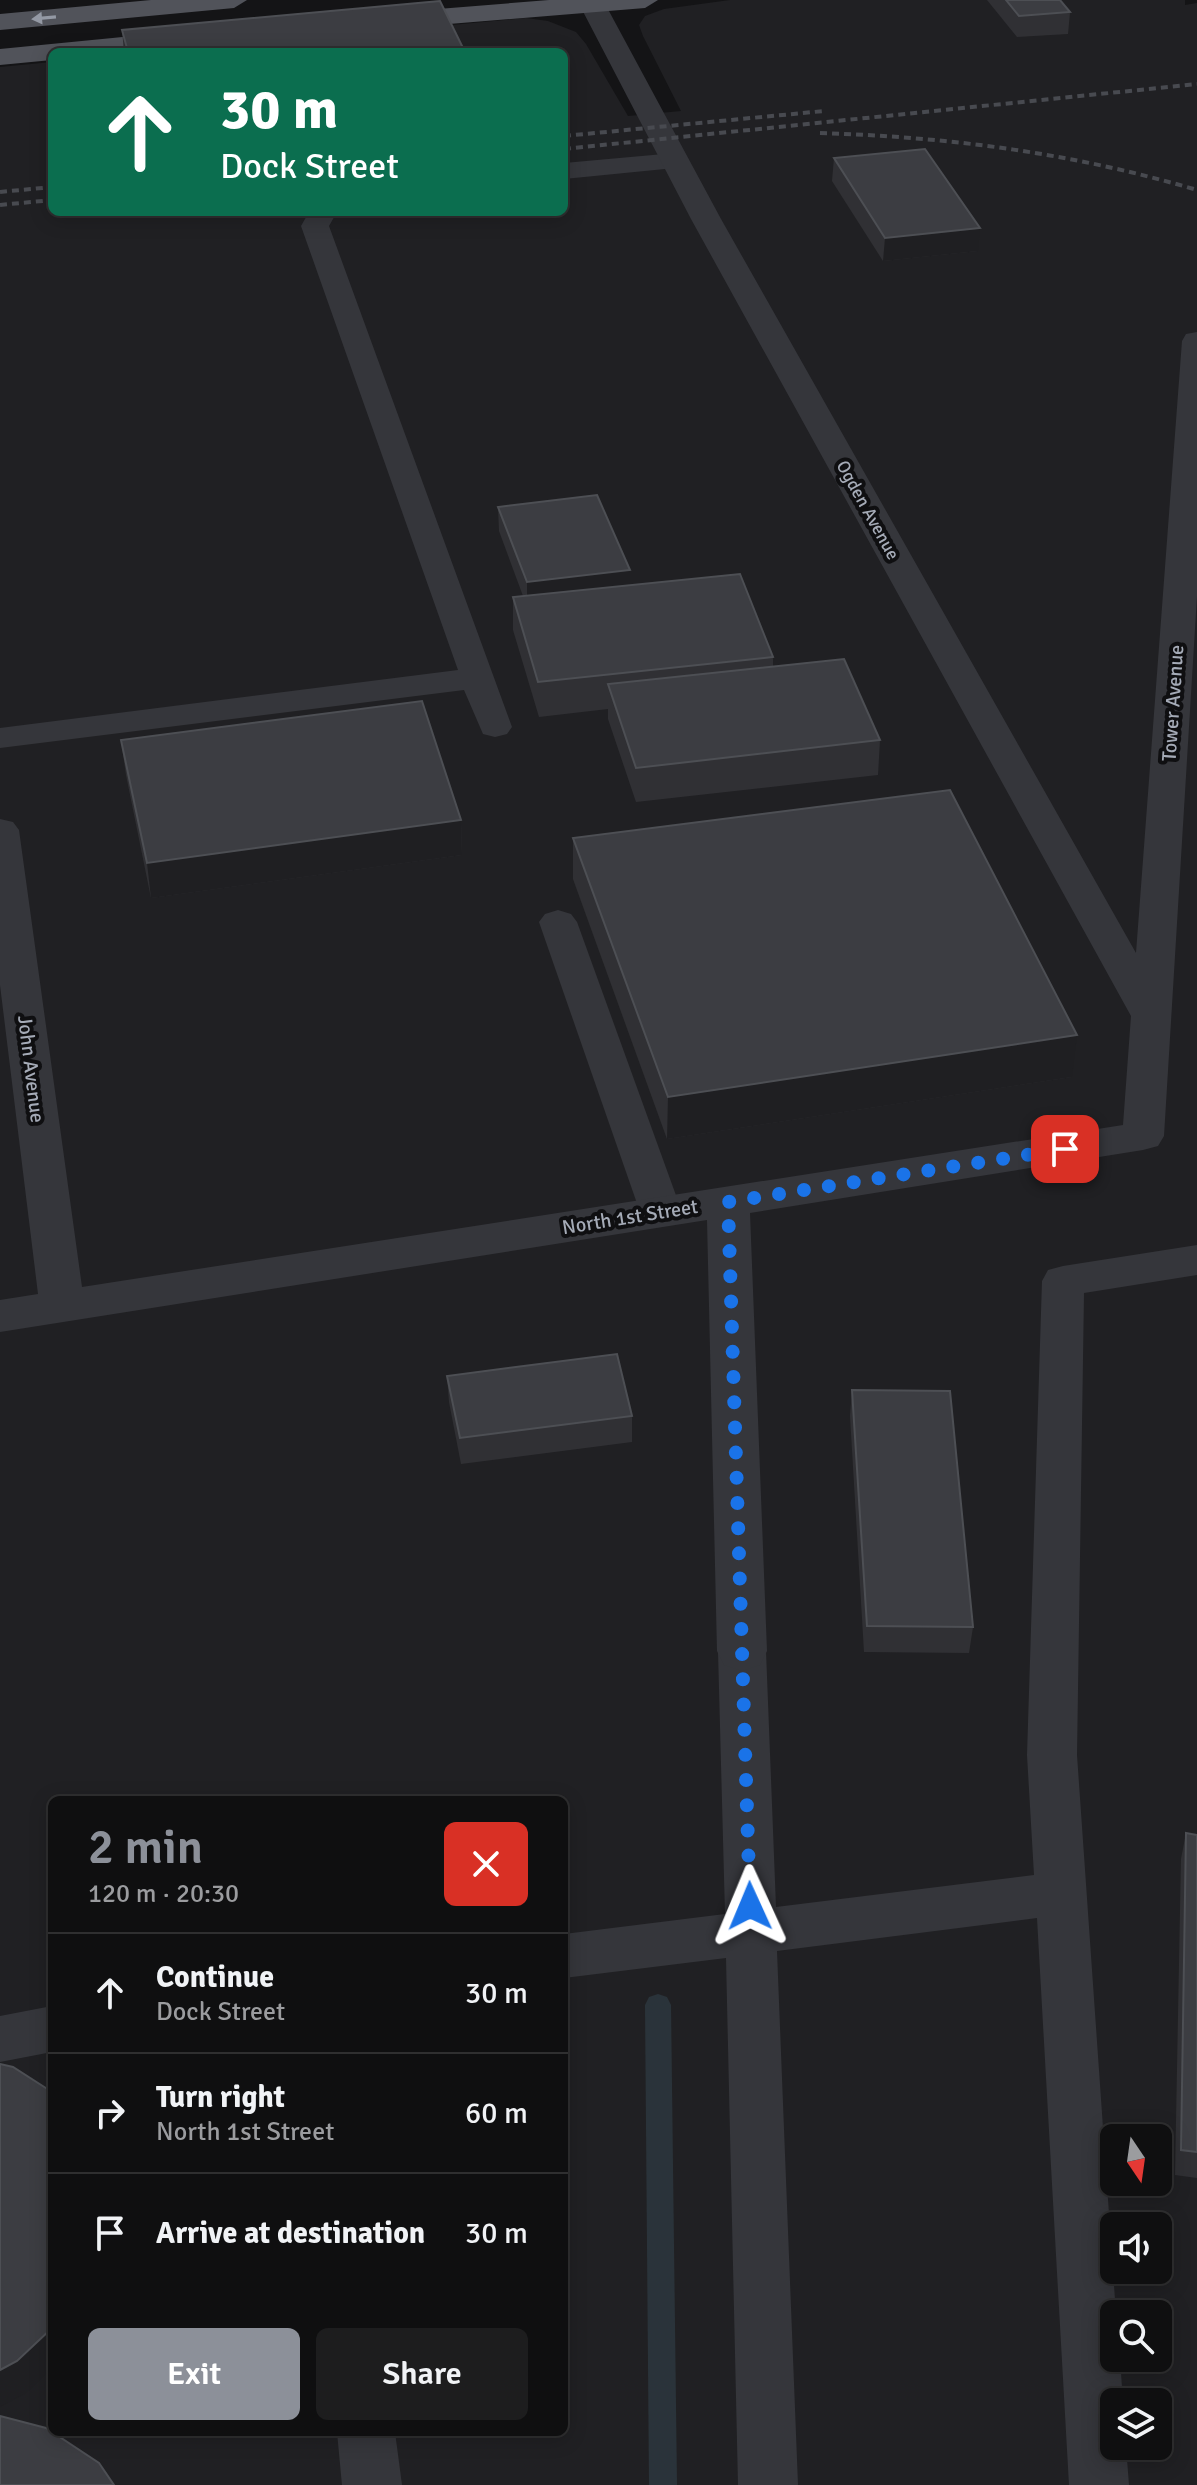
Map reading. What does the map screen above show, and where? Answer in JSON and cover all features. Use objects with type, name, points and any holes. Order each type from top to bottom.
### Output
[{"type":"main road","points":[[0,22],[234,0]]},
{"type":"main road","points":[[363,23],[645,0]]},
{"type":"main road","points":[[93,48],[206,37]]},
{"type":"main road","points":[[0,57],[48,52]]},
{"type":"street","name":"Ogden Avenue","points":[[591,2],[675,161],[1152,1018]]},
{"type":"street","name":"Tower Avenue","points":[[1152,1018],[1188,604],[1197,341]]},
{"type":"street","name":"John Avenue","points":[[0,830],[62,1307]]},
{"type":"street","name":"North 1st Street","points":[[0,1316],[1143,1136],[1152,1018]]},
{"type":"street","points":[[728,1202],[742,1651]]},
{"type":"lane","points":[[568,171],[675,161]]},
{"type":"lane","points":[[321,216],[315,226],[495,727]]},
{"type":"lane","points":[[0,738],[477,678]]},
{"type":"lane","points":[[558,922],[661,1212]]},
{"type":"lane","points":[[1099,2485],[1052,1755],[1063,1281],[1197,1260]]},
{"type":"lane","points":[[742,1651],[768,2485]]},
{"type":"lane","points":[[568,1955],[1061,1893]]},
{"type":"lane","points":[[0,2039],[48,2030]]},
{"type":"lane","points":[[366,2436],[372,2485]]},
{"type":"shaded area","points":[[730,0],[1185,0],[1185,5],[1197,3],[1197,2485],[0,2485],[0,67],[48,62],[48,216],[568,216],[568,48],[205,48],[526,18],[548,21],[576,32],[628,116],[681,111],[639,25],[645,16],[664,9]]},
{"type":"building","points":[[1006,0],[1060,0],[1070,12],[1019,16]]},
{"type":"building","points":[[440,1],[463,48],[127,48],[122,30]]},
{"type":"building","points":[[925,149],[980,228],[885,238],[834,158]]},
{"type":"building","points":[[597,495],[630,570],[527,582],[498,507]]},
{"type":"building","points":[[740,574],[773,657],[538,682],[513,597]]},
{"type":"building","points":[[844,659],[880,740],[636,768],[608,684]]},
{"type":"building","points":[[422,701],[461,820],[147,863],[121,740]]},
{"type":"building","points":[[950,790],[1077,1035],[668,1097],[573,838]]},
{"type":"building","points":[[617,1354],[632,1416],[460,1438],[447,1376]]},
{"type":"building","points":[[852,1390],[950,1391],[973,1627],[867,1626]]},
{"type":"building","points":[[1186,1833],[1197,1835],[1197,2152],[1181,2150]]},
{"type":"building","points":[[0,2064],[13,2067],[48,2089],[48,2332],[17,2361],[0,2370]]},
{"type":"building","points":[[0,2416],[46,2428],[48,2436],[58,2436],[99,2463],[114,2485],[0,2485]]},
{"type":"waterway","points":[[658,2005],[663,2485]]},
{"type":"railway","points":[[568,149],[1197,84]]},
{"type":"railway","points":[[568,136],[824,111]]},
{"type":"railway","points":[[820,133],[916,138],[1010,149],[1104,166],[1197,190]]},
{"type":"railway","points":[[0,192],[48,187]]},
{"type":"railway","points":[[0,205],[48,200]]},
{"type":"route","points":[[750,1906],[728,1202],[1065,1149]]}]
